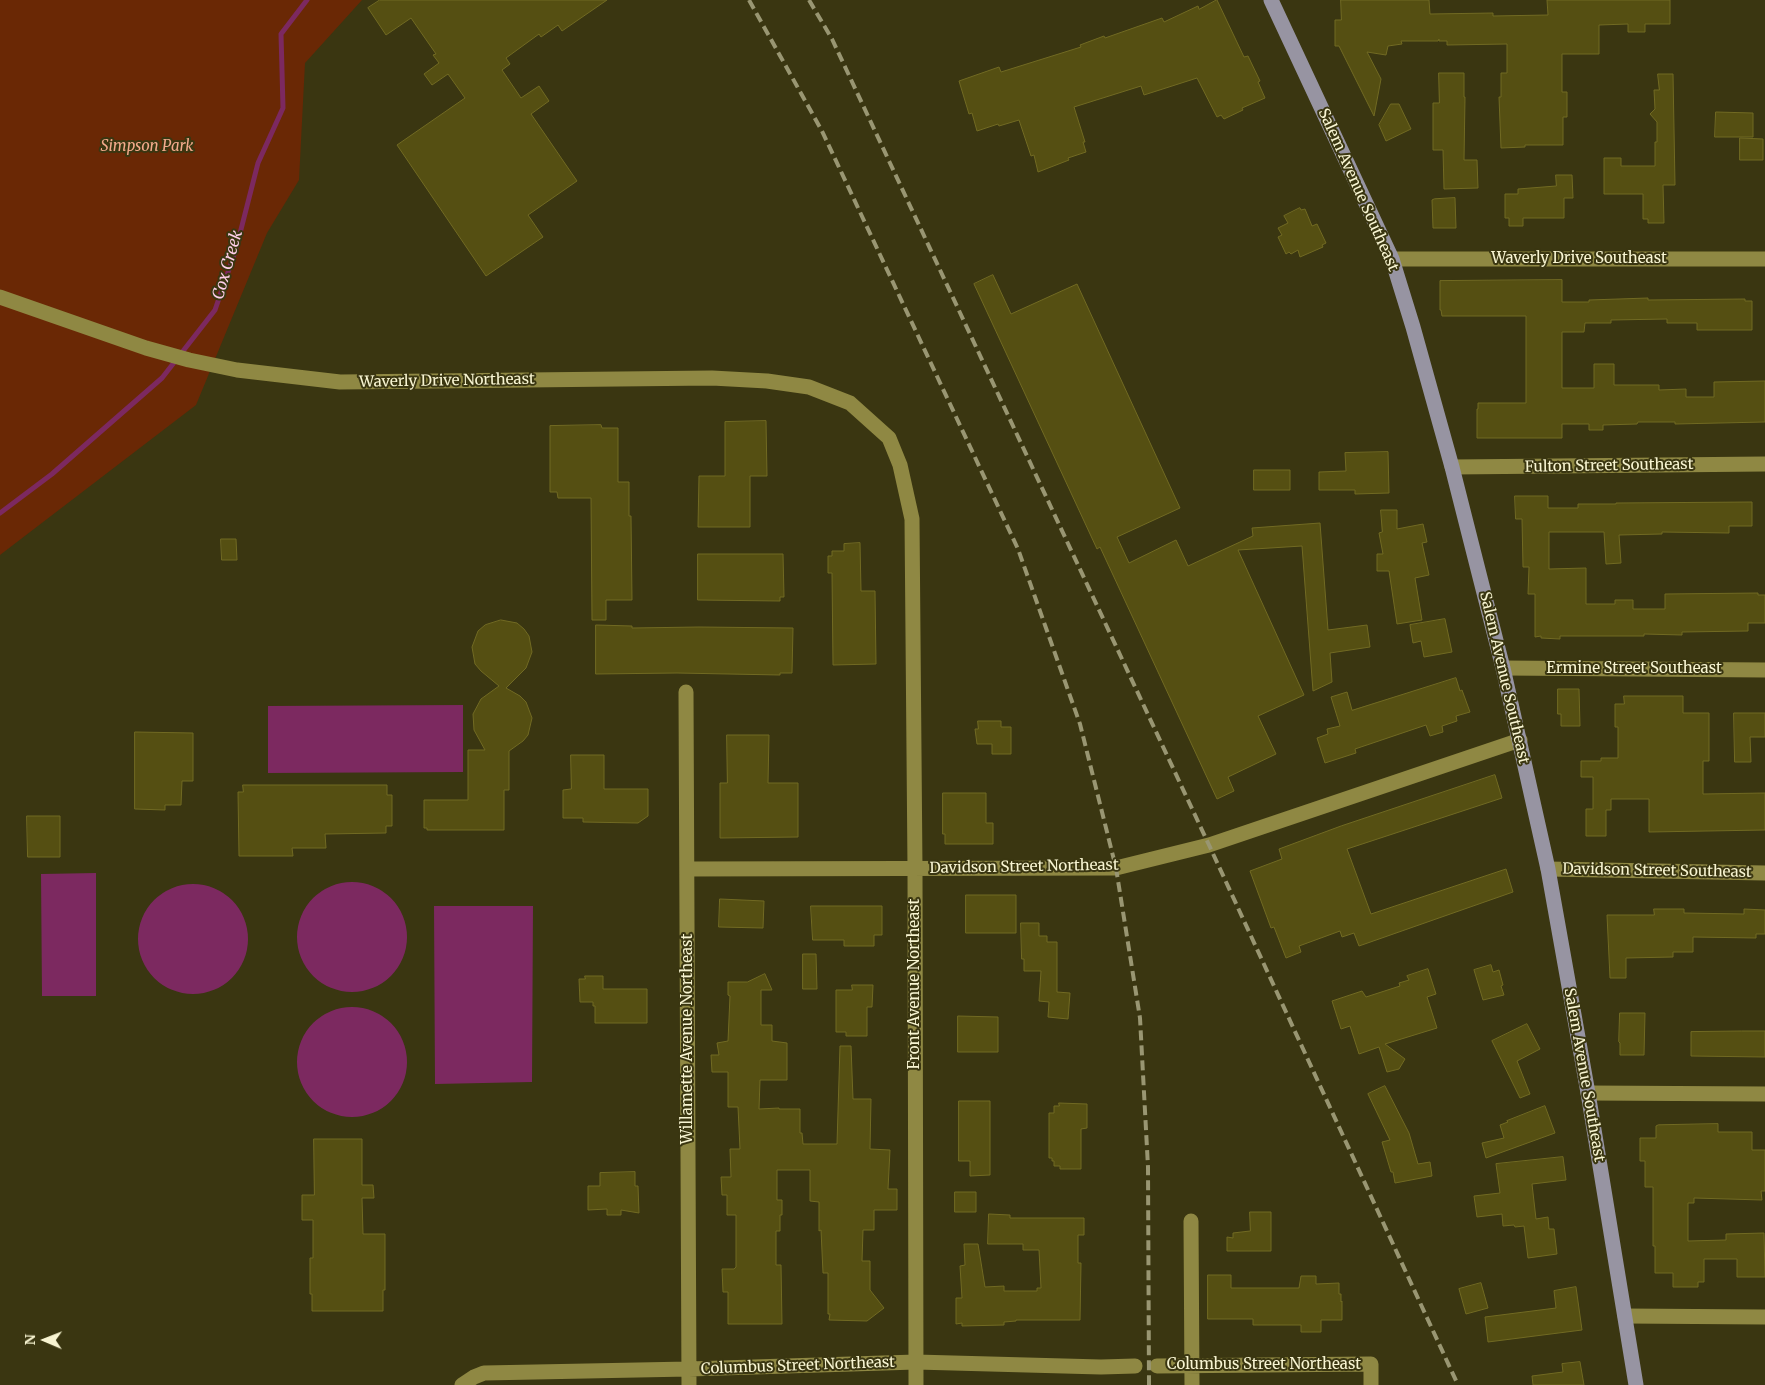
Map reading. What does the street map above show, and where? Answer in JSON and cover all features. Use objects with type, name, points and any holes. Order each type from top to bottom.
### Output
[{"type":"main road","name":"Salem Avenue Southeast","points":[[1271,0],[1392,259],[1452,467],[1503,668],[1548,869],[1588,1093],[1636,1385]]},
{"type":"street","name":"Waverly Drive Southeast","points":[[1392,259],[1765,259]]},
{"type":"street","name":"Waverly Drive Northeast","points":[[0,297],[146,348],[237,370],[340,382],[704,378],[767,381],[809,387],[850,403],[889,438]]},
{"type":"street","name":"Front Avenue Northeast","points":[[889,438],[900,465],[912,519],[916,1385]]},
{"type":"street","name":"Fulton Street Southeast","points":[[1452,467],[1765,464]]},
{"type":"street","name":"Ermine Street Southeast","points":[[1503,668],[1765,670]]},
{"type":"street","name":"Willamette Avenue Northeast","points":[[686,692],[689,1385]]},
{"type":"street","name":"Davidson Street Northeast","points":[[688,869],[1116,868],[1209,845],[1520,740]]},
{"type":"street","name":"Davidson Street Southeast","points":[[1548,869],[1765,873]]},
{"type":"street","points":[[1588,1093],[1765,1094]]},
{"type":"street","points":[[1191,1221],[1192,1385]]},
{"type":"street","points":[[1625,1316],[1765,1317]]},
{"type":"street","name":"Columbus Street Northeast","points":[[462,1384],[484,1373],[916,1362],[1101,1367],[1135,1366]]},
{"type":"street","name":"Columbus Street Northeast","points":[[1156,1366],[1371,1364],[1371,1385]]},
{"type":"green space","name":"Simpson Park","points":[[0,0],[362,0],[305,63],[299,180],[267,233],[196,405],[0,555]]},
{"type":"shaded area","points":[[463,705],[463,772],[268,773],[268,706]]},
{"type":"shaded area","points":[[96,873],[96,996],[42,996],[41,874]]},
{"type":"shaded area","points":[[352,882],[373,886],[391,898],[403,916],[407,937],[403,958],[391,976],[373,988],[352,992],[331,988],[313,976],[301,958],[297,937],[301,916],[313,898],[331,886]]},
{"type":"shaded area","points":[[193,884],[214,888],[232,900],[244,918],[248,939],[244,960],[232,978],[214,990],[193,994],[172,990],[154,978],[142,960],[138,939],[142,918],[154,900],[172,888]]},
{"type":"shaded area","points":[[434,906],[533,906],[532,1082],[435,1084]]},
{"type":"shaded area","points":[[352,1007],[373,1011],[391,1023],[403,1041],[407,1062],[403,1083],[391,1101],[373,1113],[352,1117],[331,1113],[313,1101],[301,1083],[297,1062],[301,1041],[313,1023],[331,1011]]},
{"type":"building","points":[[380,0],[607,0],[562,31],[558,25],[541,37],[539,34],[506,58],[510,64],[502,70],[521,98],[539,86],[549,101],[531,114],[577,181],[528,215],[543,237],[486,276],[397,145],[465,98],[448,74],[432,85],[424,74],[439,63],[433,55],[436,54],[411,18],[386,35],[368,8]]},
{"type":"building","points":[[1217,0],[1244,57],[1248,56],[1260,81],[1258,82],[1265,98],[1242,108],[1243,110],[1224,119],[1221,115],[1217,117],[1197,78],[1144,95],[1141,86],[1074,107],[1085,142],[1083,142],[1086,152],[1038,172],[1034,155],[1031,156],[1019,120],[977,131],[972,113],[969,114],[959,81],[999,67],[1001,72],[1081,47],[1080,45],[1104,36],[1105,38],[1162,18],[1164,22],[1198,6],[1199,9]]},
{"type":"building","points":[[1341,0],[1429,0],[1430,14],[1493,13],[1493,16],[1548,15],[1547,0],[1670,0],[1670,24],[1645,24],[1645,32],[1628,32],[1628,24],[1599,25],[1599,54],[1562,54],[1562,92],[1567,92],[1567,117],[1563,117],[1563,145],[1525,145],[1525,147],[1501,148],[1499,97],[1501,97],[1501,73],[1507,73],[1507,44],[1447,45],[1447,41],[1439,41],[1439,39],[1438,41],[1401,41],[1402,44],[1388,46],[1386,55],[1367,52],[1381,79],[1374,116],[1339,46],[1335,46],[1335,20],[1341,20]]},
{"type":"building","points":[[1439,73],[1464,73],[1464,160],[1477,160],[1478,188],[1444,189],[1443,150],[1433,150],[1433,103],[1439,103]]},
{"type":"building","points":[[1658,74],[1673,74],[1675,185],[1663,185],[1664,223],[1648,223],[1648,219],[1643,219],[1643,194],[1604,194],[1604,158],[1621,158],[1621,166],[1655,166],[1657,122],[1650,114],[1655,109],[1654,90],[1659,90]]},
{"type":"building","points":[[1391,104],[1399,104],[1411,129],[1386,141],[1379,125]]},
{"type":"building","points":[[1716,112],[1753,113],[1753,137],[1715,137]]},
{"type":"building","points":[[1740,138],[1763,139],[1763,160],[1740,160]]},
{"type":"building","points":[[1556,175],[1572,175],[1573,198],[1564,198],[1564,218],[1523,218],[1523,226],[1509,226],[1509,218],[1505,218],[1505,194],[1518,194],[1518,189],[1556,186]]},
{"type":"building","points":[[1455,198],[1456,228],[1433,228],[1432,200]]},
{"type":"building","points":[[1300,208],[1301,210],[1305,209],[1312,226],[1317,224],[1326,243],[1322,245],[1323,247],[1300,257],[1298,250],[1291,254],[1289,252],[1286,254],[1278,237],[1282,235],[1278,228],[1288,223],[1284,216]]},
{"type":"building","points":[[993,275],[1011,314],[1077,284],[1180,508],[1117,537],[1129,563],[1176,540],[1188,566],[1253,536],[1252,528],[1320,523],[1328,630],[1367,625],[1370,647],[1330,653],[1332,682],[1313,691],[1302,546],[1238,550],[1304,695],[1258,716],[1276,754],[1228,777],[1234,791],[1217,799],[1100,547],[1097,549],[974,284]]},
{"type":"building","points":[[1562,280],[1562,302],[1648,298],[1648,300],[1745,299],[1745,301],[1752,301],[1752,330],[1697,330],[1697,323],[1667,323],[1667,319],[1611,320],[1611,323],[1585,323],[1584,332],[1562,332],[1562,388],[1594,388],[1594,364],[1614,364],[1614,385],[1659,385],[1659,390],[1686,389],[1686,397],[1714,397],[1714,382],[1765,381],[1765,422],[1675,424],[1675,422],[1638,422],[1637,424],[1603,425],[1603,430],[1589,430],[1589,424],[1562,424],[1562,438],[1477,438],[1478,403],[1526,403],[1526,316],[1442,316],[1440,310],[1440,281]]},
{"type":"building","points":[[766,421],[767,476],[750,476],[750,527],[698,527],[699,476],[725,476],[725,422]]},
{"type":"building","points":[[601,425],[602,428],[618,428],[618,482],[629,482],[632,600],[606,600],[606,620],[592,620],[591,498],[558,498],[557,492],[550,492],[550,426]]},
{"type":"building","points":[[1388,452],[1389,493],[1355,494],[1355,490],[1319,490],[1319,472],[1346,471],[1345,453]]},
{"type":"building","points":[[1254,470],[1290,470],[1290,490],[1254,490]]},
{"type":"building","points":[[1515,496],[1548,496],[1548,508],[1578,508],[1578,504],[1752,502],[1752,526],[1729,526],[1729,533],[1662,532],[1662,534],[1619,535],[1621,563],[1606,564],[1604,532],[1549,532],[1549,569],[1586,568],[1586,604],[1615,604],[1615,600],[1633,600],[1633,609],[1665,609],[1665,594],[1758,593],[1758,595],[1765,595],[1765,623],[1748,623],[1748,631],[1682,632],[1682,635],[1560,636],[1560,639],[1535,637],[1535,594],[1528,594],[1529,567],[1523,567],[1522,519],[1516,519]]},
{"type":"building","points":[[1381,510],[1397,510],[1397,529],[1423,524],[1427,542],[1422,543],[1429,575],[1415,578],[1422,620],[1397,624],[1389,571],[1377,571],[1377,554],[1383,554],[1379,533],[1382,532]]},
{"type":"building","points":[[221,539],[236,539],[237,560],[222,560]]},
{"type":"building","points":[[860,543],[861,591],[875,591],[876,664],[833,665],[832,573],[828,573],[828,556],[832,556],[832,551],[844,551],[844,544]]},
{"type":"building","points":[[698,554],[783,554],[784,597],[780,597],[780,601],[698,600]]},
{"type":"building","points":[[1445,619],[1452,652],[1424,657],[1421,641],[1413,643],[1410,625]]},
{"type":"building","points":[[501,620],[517,623],[524,629],[529,636],[532,652],[526,668],[506,688],[526,702],[532,718],[528,735],[509,751],[509,790],[504,790],[504,830],[427,830],[427,828],[424,828],[424,800],[468,800],[468,750],[485,750],[474,730],[473,714],[481,699],[499,686],[475,664],[472,647],[478,631],[485,625]]},
{"type":"building","points":[[596,625],[632,626],[632,628],[793,628],[792,673],[780,673],[780,675],[596,674]]},
{"type":"building","points":[[1456,678],[1470,712],[1456,716],[1457,721],[1442,726],[1443,732],[1430,736],[1426,725],[1355,749],[1356,753],[1325,763],[1317,738],[1328,734],[1327,729],[1340,726],[1331,697],[1347,692],[1352,710]]},
{"type":"building","points":[[1558,689],[1579,689],[1580,726],[1561,726],[1561,714],[1558,714]]},
{"type":"building","points":[[1624,696],[1683,696],[1683,713],[1709,713],[1709,761],[1703,761],[1703,794],[1765,793],[1765,830],[1649,832],[1649,799],[1611,799],[1611,810],[1606,810],[1606,836],[1586,836],[1586,809],[1593,809],[1593,777],[1581,777],[1581,761],[1601,761],[1601,758],[1618,758],[1618,727],[1615,727],[1615,704],[1624,704]]},
{"type":"building","points":[[1734,713],[1765,713],[1765,737],[1750,737],[1751,762],[1735,762]]},
{"type":"building","points":[[978,721],[1001,721],[1001,727],[1011,727],[1011,754],[992,754],[992,744],[977,744],[975,729],[978,729]]},
{"type":"building","points":[[135,732],[193,733],[193,781],[182,781],[181,805],[165,805],[165,810],[135,809]]},
{"type":"building","points":[[727,735],[769,735],[768,783],[798,783],[798,837],[720,838],[720,783],[727,783]]},
{"type":"building","points":[[571,755],[604,755],[604,789],[648,789],[648,816],[638,823],[583,822],[583,818],[563,818],[563,790],[571,789]]},
{"type":"building","points":[[1495,775],[1502,798],[1347,849],[1371,914],[1506,869],[1513,892],[1359,946],[1354,933],[1342,937],[1340,931],[1299,946],[1301,952],[1286,958],[1274,927],[1271,928],[1250,871],[1282,859],[1279,849],[1341,826]]},
{"type":"building","points":[[243,785],[387,785],[387,795],[392,795],[392,826],[386,826],[386,833],[325,834],[326,848],[292,848],[293,856],[239,856],[238,792],[243,792]]},
{"type":"building","points":[[943,793],[986,793],[986,823],[993,823],[993,844],[945,844],[945,834],[943,834]]},
{"type":"building","points":[[27,816],[60,816],[60,857],[28,857]]},
{"type":"building","points":[[966,895],[1016,895],[1016,933],[966,933]]},
{"type":"building","points":[[720,899],[764,901],[763,928],[719,927]]},
{"type":"building","points":[[811,906],[882,906],[882,935],[874,935],[874,946],[844,946],[844,940],[813,940]]},
{"type":"building","points":[[1654,909],[1684,909],[1684,913],[1744,914],[1744,909],[1765,910],[1765,934],[1756,934],[1756,938],[1693,937],[1693,952],[1673,952],[1673,957],[1626,958],[1626,978],[1610,978],[1607,915],[1654,915]]},
{"type":"building","points":[[1021,923],[1039,923],[1039,936],[1047,936],[1047,942],[1057,942],[1057,992],[1070,993],[1068,1019],[1048,1017],[1049,1002],[1039,1001],[1041,971],[1024,971]]},
{"type":"building","points":[[803,954],[816,954],[817,989],[803,989]]},
{"type":"building","points":[[1491,965],[1493,972],[1499,970],[1504,995],[1483,1000],[1474,970]]},
{"type":"building","points":[[1428,969],[1436,994],[1427,997],[1437,1028],[1385,1044],[1405,1059],[1399,1069],[1387,1072],[1379,1047],[1359,1054],[1350,1026],[1341,1029],[1332,1001],[1362,991],[1366,997],[1400,986],[1399,983],[1409,980],[1407,976]]},
{"type":"building","points":[[765,974],[772,990],[761,990],[761,1025],[772,1025],[772,1041],[787,1043],[787,1080],[760,1080],[759,1109],[800,1109],[800,1133],[802,1133],[803,1144],[837,1144],[840,1046],[851,1046],[853,1099],[871,1099],[870,1149],[890,1150],[888,1189],[897,1189],[897,1210],[874,1210],[874,1230],[863,1230],[862,1261],[870,1261],[870,1290],[884,1308],[867,1321],[829,1320],[828,1273],[823,1273],[821,1230],[819,1231],[819,1202],[810,1201],[810,1170],[777,1170],[777,1200],[782,1200],[782,1215],[780,1215],[780,1231],[776,1231],[776,1265],[781,1265],[782,1324],[728,1324],[728,1292],[723,1292],[722,1269],[734,1269],[736,1267],[736,1215],[727,1215],[727,1195],[722,1195],[721,1177],[731,1177],[730,1149],[740,1149],[738,1107],[728,1107],[728,1072],[712,1072],[711,1055],[719,1055],[717,1043],[728,1041],[730,996],[728,995],[728,982],[747,982]]},
{"type":"building","points":[[585,976],[603,976],[603,989],[647,989],[647,1023],[595,1023],[595,1006],[593,1006],[593,1002],[580,1002],[579,979],[585,979]]},
{"type":"building","points":[[852,985],[873,985],[872,1007],[867,1007],[867,1036],[846,1036],[846,1032],[836,1032],[836,990],[852,990]]},
{"type":"building","points":[[1620,1013],[1645,1013],[1644,1055],[1620,1055]]},
{"type":"building","points":[[958,1016],[998,1017],[998,1052],[958,1052]]},
{"type":"building","points":[[1527,1024],[1540,1049],[1517,1061],[1530,1094],[1520,1098],[1492,1041]]},
{"type":"building","points":[[1765,1031],[1765,1057],[1691,1056],[1691,1032]]},
{"type":"building","points":[[1385,1086],[1409,1133],[1418,1164],[1430,1162],[1432,1176],[1395,1183],[1382,1142],[1390,1140],[1368,1094]]},
{"type":"building","points":[[959,1101],[990,1101],[990,1175],[970,1176],[970,1161],[959,1161]]},
{"type":"building","points":[[1059,1103],[1087,1104],[1087,1128],[1081,1129],[1081,1169],[1060,1169],[1060,1166],[1054,1166],[1052,1158],[1049,1158],[1049,1113],[1054,1113],[1054,1106],[1059,1106]]},
{"type":"building","points":[[1545,1106],[1555,1133],[1486,1158],[1482,1143],[1504,1138],[1500,1125]]},
{"type":"building","points":[[1718,1124],[1718,1132],[1752,1132],[1752,1150],[1765,1150],[1765,1191],[1761,1191],[1762,1200],[1694,1198],[1694,1203],[1688,1203],[1688,1241],[1726,1240],[1726,1234],[1764,1233],[1765,1277],[1737,1277],[1737,1259],[1704,1259],[1704,1282],[1698,1282],[1698,1287],[1673,1287],[1673,1273],[1655,1273],[1653,1187],[1645,1187],[1645,1161],[1640,1161],[1640,1138],[1656,1138],[1656,1126],[1658,1125]]},
{"type":"building","points":[[314,1139],[362,1139],[362,1185],[373,1185],[374,1198],[362,1198],[363,1234],[385,1234],[383,1311],[312,1311],[310,1258],[313,1258],[313,1220],[302,1220],[302,1195],[314,1195]]},
{"type":"building","points":[[1563,1157],[1566,1180],[1532,1184],[1536,1219],[1548,1217],[1549,1229],[1554,1229],[1557,1254],[1528,1258],[1524,1226],[1503,1226],[1502,1214],[1477,1217],[1474,1196],[1500,1193],[1496,1164]]},
{"type":"building","points":[[635,1172],[635,1186],[638,1186],[639,1213],[621,1210],[621,1215],[607,1215],[607,1209],[588,1210],[588,1186],[600,1186],[600,1173]]},
{"type":"building","points":[[955,1192],[976,1192],[976,1212],[955,1212]]},
{"type":"building","points":[[1250,1212],[1271,1212],[1271,1251],[1227,1251],[1227,1237],[1233,1238],[1233,1233],[1250,1231]]},
{"type":"building","points":[[989,1214],[1010,1215],[1010,1218],[1084,1218],[1084,1235],[1078,1235],[1078,1263],[1081,1263],[1080,1320],[1016,1320],[1004,1322],[1004,1325],[962,1326],[962,1323],[956,1324],[956,1298],[962,1298],[960,1266],[965,1265],[964,1244],[978,1244],[985,1287],[1004,1286],[1004,1291],[1037,1291],[1037,1288],[1041,1288],[1039,1250],[1023,1250],[1023,1244],[988,1244]]},
{"type":"building","points":[[1208,1275],[1231,1275],[1231,1288],[1299,1288],[1301,1276],[1316,1276],[1316,1284],[1339,1283],[1339,1294],[1341,1294],[1342,1301],[1342,1320],[1321,1320],[1321,1332],[1301,1332],[1301,1325],[1253,1325],[1253,1319],[1208,1319]]},
{"type":"building","points":[[1481,1283],[1488,1308],[1466,1314],[1459,1289]]},
{"type":"building","points":[[1576,1287],[1582,1330],[1488,1342],[1485,1317],[1556,1308],[1554,1291]]},
{"type":"building","points":[[1580,1362],[1584,1385],[1533,1385],[1532,1376],[1563,1372],[1562,1364]]},
{"type":"waterway","name":"Cox Creek","points":[[0,513],[52,474],[162,378],[215,310],[236,249],[258,163],[283,108],[281,34],[307,0]]},
{"type":"railway","points":[[749,0],[822,131],[1018,549],[1080,724],[1116,868],[1140,1018],[1148,1167],[1149,1385]]},
{"type":"railway","points":[[809,0],[832,39],[1209,845],[1458,1385]]}]
